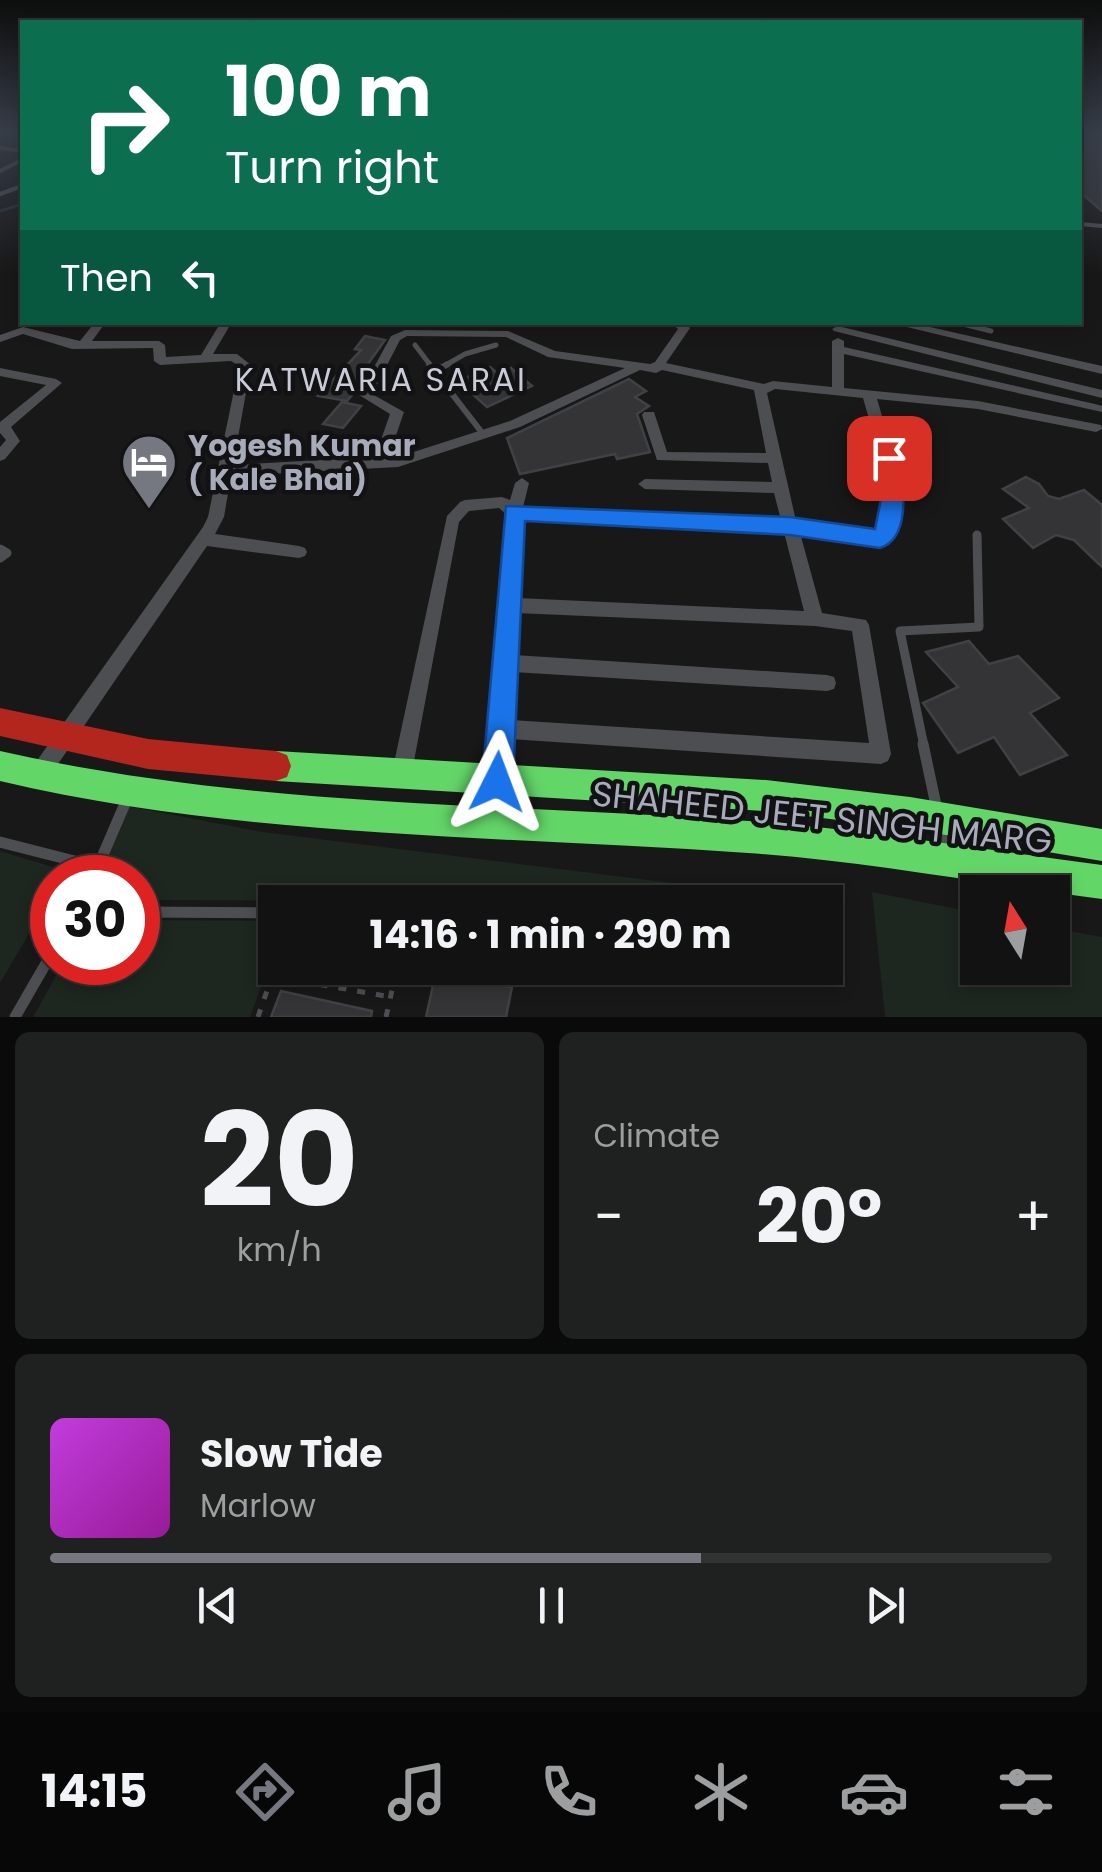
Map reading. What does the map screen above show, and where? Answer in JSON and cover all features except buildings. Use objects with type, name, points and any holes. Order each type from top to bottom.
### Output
[{"type":"main road","name":"SHAHEED JEET SINGH MARG","points":[[0,722],[148,754],[402,776],[716,791],[939,815],[1102,845]]},
{"type":"main road","name":"SHAHEED JEET SINGH MARG","points":[[0,766],[128,796],[488,824],[703,833],[1102,882]]},
{"type":"street","points":[[83,345],[99,325]]},
{"type":"street","points":[[205,358],[224,325]]},
{"type":"street","points":[[385,460],[383,448],[397,412],[365,395],[396,338],[407,328],[517,336],[552,354],[656,370],[684,325]]},
{"type":"street","points":[[905,325],[1102,370]]},
{"type":"street","points":[[0,338],[26,326],[83,345],[159,345],[160,361],[233,357],[245,365],[216,518],[38,776]]},
{"type":"street","points":[[838,390],[839,326],[1102,394]]},
{"type":"street","points":[[974,340],[978,405]]},
{"type":"street","points":[[837,349],[1099,409]]},
{"type":"street","points":[[656,365],[762,388],[838,390],[978,405],[1096,428]]},
{"type":"street","points":[[225,471],[398,462],[515,424],[639,366]]},
{"type":"street","points":[[0,372],[56,383],[2,428],[13,440],[0,456]]},
{"type":"street","points":[[762,388],[760,395],[780,488],[815,619]]},
{"type":"street","points":[[866,394],[878,426]]},
{"type":"street","points":[[649,415],[662,456],[776,458]]},
{"type":"street","points":[[402,776],[452,520],[466,506],[502,502],[514,512],[790,526],[870,539],[886,536],[893,494],[889,458]]},
{"type":"street","points":[[488,824],[497,782],[514,512],[522,484]]},
{"type":"street","points":[[645,484],[780,488]]},
{"type":"street","points":[[204,539],[299,552]]},
{"type":"street","points":[[500,729],[882,754],[860,625],[815,619],[506,605]]},
{"type":"street","points":[[504,663],[637,674],[828,682]]},
{"type":"lane","points":[[967,325],[991,331]]},
{"type":"lane","points":[[435,371],[464,354],[496,344]]},
{"type":"lane","points":[[415,346],[483,434]]},
{"type":"lane","points":[[945,860],[900,631],[979,627],[977,535]]},
{"type":"lane","points":[[0,548],[6,553],[0,558]]},
{"type":"lane","points":[[103,855],[128,796]]},
{"type":"lane","points":[[0,842],[42,855]]},
{"type":"lane","points":[[160,912],[258,913]]},
{"type":"lane","points":[[15,1017],[34,985]]},
{"type":"path","points":[[258,1017],[269,985]]},
{"type":"path","points":[[335,985],[391,997]]},
{"type":"path","points":[[386,1017],[393,985]]},
{"type":"shaded area","points":[[127,806],[263,832],[688,885],[258,885],[258,900],[160,900],[160,855],[109,855]]},
{"type":"shaded area","points":[[0,851],[30,860],[30,932],[0,983]]},
{"type":"shaded area","points":[[872,892],[960,910],[960,985],[1070,985],[1070,931],[1102,937],[1102,1017],[885,1017]]},
{"type":"shaded area","points":[[160,920],[258,921],[258,985],[262,985],[250,1017],[33,1017],[51,985],[160,985]]},
{"type":"waterway","points":[[0,211],[20,205]]},
{"type":"traffic: fast","points":[[0,766],[86,786],[260,810],[752,837],[1102,882]]},
{"type":"traffic: fast","points":[[276,766],[766,795],[910,813],[1102,845]]},
{"type":"traffic: jam","points":[[0,722],[148,754],[276,766]]},
{"type":"place","name":"Yogesh Kumar ( Kale Bhai)","points":[[149,511]]},
{"type":"district","name":"KATWARIA SARAI","points":[[381,379]]},
{"type":"route","points":[[497,782],[514,512],[790,526],[880,539],[886,536],[893,494],[889,458]]}]
